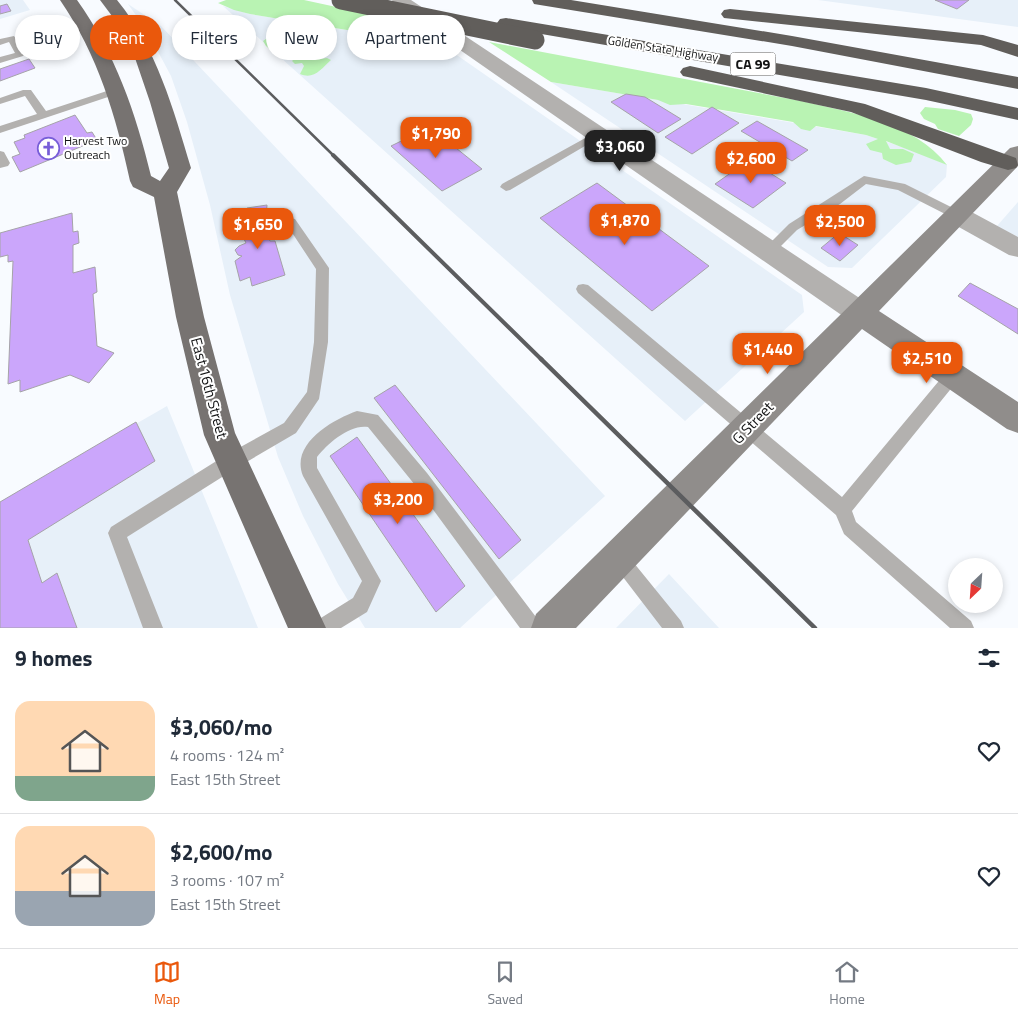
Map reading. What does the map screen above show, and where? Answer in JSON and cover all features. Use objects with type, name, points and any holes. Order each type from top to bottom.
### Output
[{"type":"highway","points":[[341,0],[810,96],[913,127],[975,154],[1015,161]]},
{"type":"highway","name":"Golden State Highway","points":[[367,0],[926,94],[1009,112]]},
{"type":"highway","name":"Golden State Highway","points":[[540,0],[792,41],[1018,82]]},
{"type":"highway","points":[[600,0],[1018,43]]},
{"type":"highway","points":[[983,40],[1018,51]]},
{"type":"main road","points":[[68,0],[99,50],[116,91],[129,128],[141,181],[165,192],[180,168],[142,53],[124,21],[108,0]]},
{"type":"main road","name":"G Street","points":[[550,628],[957,215],[1015,161]]},
{"type":"main road","name":"East 16th Street","points":[[165,192],[190,317],[220,435],[307,628]]},
{"type":"main road","points":[[860,313],[1018,419]]},
{"type":"street","points":[[400,0],[860,313]]},
{"type":"street","points":[[957,215],[1018,248]]},
{"type":"lane","points":[[80,25],[84,24]]},
{"type":"lane","points":[[0,42],[11,38],[15,44]]},
{"type":"lane","points":[[0,60],[15,56]]},
{"type":"lane","points":[[0,130],[116,91]]},
{"type":"lane","points":[[0,101],[26,92],[43,115]]},
{"type":"lane","points":[[506,187],[598,134]]},
{"type":"lane","points":[[0,155],[4,163],[0,164]]},
{"type":"lane","points":[[769,251],[793,227],[836,201],[864,180],[901,187],[957,215]]},
{"type":"lane","points":[[153,628],[117,533],[232,461],[290,428],[314,394],[321,342],[323,268],[291,222]]},
{"type":"lane","points":[[583,289],[843,509],[850,528],[964,628]]},
{"type":"lane","points":[[843,509],[953,375]]},
{"type":"lane","points":[[323,628],[360,605],[372,581],[309,470],[309,454],[321,440],[357,418],[372,420],[415,471],[532,628]]},
{"type":"lane","points":[[619,558],[674,628]]},
{"type":"shaded area","points":[[0,0],[23,0],[30,10],[0,19]]},
{"type":"shaded area","points":[[818,0],[1018,0],[1018,27]]},
{"type":"shaded area","points":[[128,4],[144,15],[136,15]]},
{"type":"shaded area","points":[[223,6],[266,17],[266,45],[256,36],[256,15],[233,15]]},
{"type":"shaded area","points":[[162,27],[172,38],[172,60],[193,60],[605,496],[460,628],[365,628],[338,584],[303,516],[278,457],[230,295],[210,205],[187,122],[171,76],[162,59]]},
{"type":"shaded area","points":[[337,28],[347,30],[347,60],[464,60],[802,295],[804,312],[685,421],[283,60],[337,60]]},
{"type":"shaded area","points":[[551,82],[866,135],[918,152],[947,165],[946,177],[852,268],[828,267]]},
{"type":"shaded area","points":[[1018,202],[1018,237],[997,226]]},
{"type":"shaded area","points":[[167,406],[258,628],[0,628],[0,502]]},
{"type":"shaded area","points":[[669,574],[719,628],[616,628]]},
{"type":"green space","points":[[226,0],[304,0],[373,15],[347,15],[347,30],[337,28],[337,15],[266,15],[266,17],[234,10],[218,3]]},
{"type":"green space","points":[[489,42],[801,101],[860,115],[900,129],[918,139],[934,151],[947,165],[886,141],[890,149],[903,149],[914,154],[911,162],[896,165],[883,159],[882,153],[870,150],[866,144],[878,139],[866,135],[816,126],[810,131],[801,129],[793,122],[686,104],[670,105],[658,100],[551,82]]},
{"type":"green space","points":[[331,60],[320,70],[309,76],[300,74],[304,66],[302,63],[295,64],[292,61]]},
{"type":"green space","points":[[925,107],[955,110],[971,114],[973,119],[971,125],[959,136],[938,129],[935,124],[924,119],[920,113]]},
{"type":"building","points":[[935,0],[969,0],[957,9]]},
{"type":"building","points":[[7,4],[11,11],[0,14],[0,6]]},
{"type":"building","points":[[26,60],[30,60],[35,68],[0,81],[0,69]]},
{"type":"building","points":[[626,94],[645,97],[681,119],[658,133],[611,102]]},
{"type":"building","points":[[712,107],[739,123],[692,154],[665,137]]},
{"type":"building","name":"Harvest Two Outreach","points":[[75,115],[87,133],[92,132],[97,140],[20,172],[12,157],[20,154],[14,142],[25,138],[24,135]]},
{"type":"building","points":[[757,121],[808,150],[792,161],[741,131]]},
{"type":"building","points":[[430,127],[482,169],[442,191],[391,146]]},
{"type":"building","points":[[749,160],[786,183],[753,208],[715,184]]},
{"type":"building","points":[[597,183],[709,266],[652,311],[540,218]]},
{"type":"building","points":[[267,205],[265,230],[270,241],[275,241],[285,275],[252,286],[250,277],[240,281],[235,261],[242,256],[238,255],[235,250],[246,243],[241,233],[244,231],[247,208]]},
{"type":"building","points":[[72,213],[73,232],[78,231],[79,243],[73,245],[73,273],[95,267],[97,292],[93,294],[97,346],[114,353],[89,383],[70,375],[20,392],[20,380],[8,384],[13,261],[8,262],[8,255],[0,257],[0,233]]},
{"type":"building","points":[[839,233],[858,245],[840,261],[821,248]]},
{"type":"building","points":[[970,283],[1018,309],[1018,334],[958,296]]},
{"type":"building","points":[[395,385],[521,540],[499,559],[374,398]]},
{"type":"building","points":[[136,422],[155,461],[28,540],[42,583],[57,573],[77,628],[0,628],[0,502]]},
{"type":"building","points":[[357,437],[465,586],[436,612],[330,456]]},
{"type":"railway","points":[[175,0],[334,156]]},
{"type":"railway","points":[[333,155],[542,360]]},
{"type":"railway","points":[[541,359],[815,628]]},
{"type":"place","name":"Harvest Two Outreach","points":[[48,148]]}]
